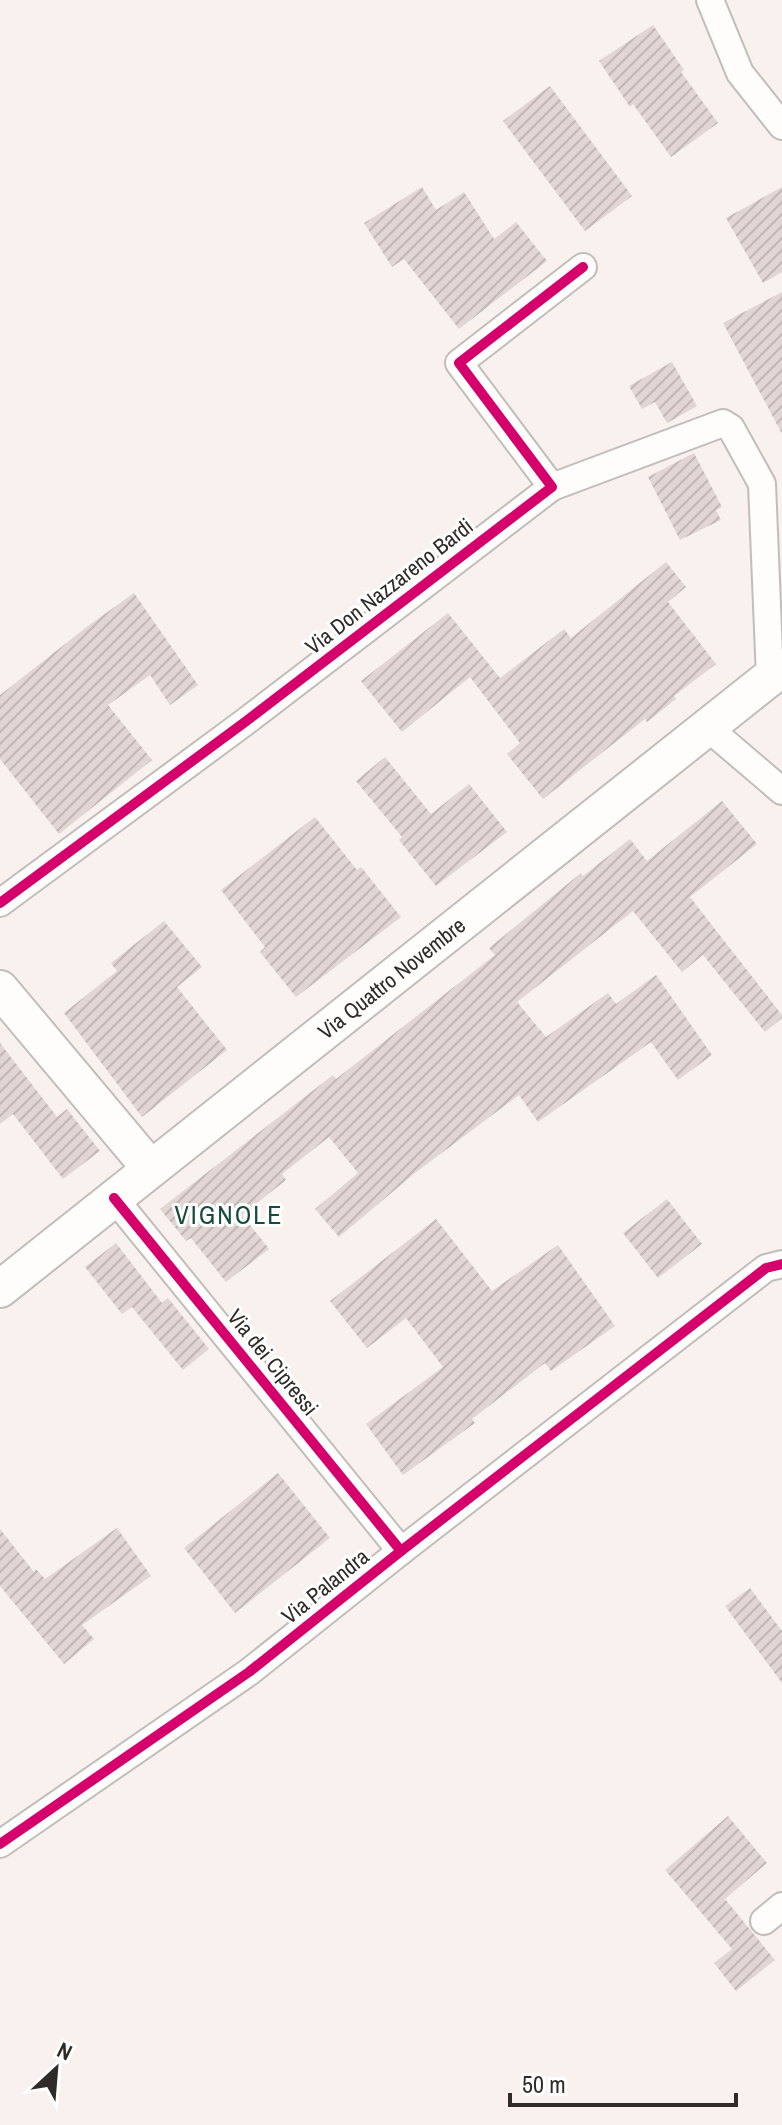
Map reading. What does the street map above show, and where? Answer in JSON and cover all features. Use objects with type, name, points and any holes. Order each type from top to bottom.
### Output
[{"type":"main road","name":"Via Quattro Novembre","points":[[0,1289],[776,673]]},
{"type":"main road","points":[[0,989],[151,1169]]},
{"type":"street","points":[[710,0],[740,73],[782,126]]},
{"type":"street","points":[[552,487],[459,363],[583,267]]},
{"type":"street","name":"Via Don Nazzareno Bardi","points":[[0,903],[245,722],[552,487],[723,423],[731,428],[762,484],[776,673]]},
{"type":"street","points":[[707,727],[782,791]]},
{"type":"street","name":"Via dei Cipressi","points":[[114,1198],[401,1551]]},
{"type":"street","name":"Via Palandra","points":[[0,1844],[249,1672],[766,1268],[782,1264]]},
{"type":"building","points":[[653,25],[684,70],[681,72],[718,123],[671,157],[633,104],[630,107],[599,61]]},
{"type":"building","points":[[550,86],[632,196],[585,231],[503,121]]},
{"type":"building","points":[[422,187],[436,210],[464,192],[494,239],[516,222],[547,261],[459,329],[404,259],[392,267],[364,223]]},
{"type":"building","points":[[782,187],[782,272],[763,283],[726,218]]},
{"type":"building","points":[[782,292],[782,434],[723,323]]},
{"type":"building","points":[[672,362],[697,406],[667,423],[655,402],[642,409],[629,386]]},
{"type":"building","points":[[694,453],[722,507],[716,510],[721,520],[680,540],[648,477]]},
{"type":"building","points":[[666,562],[686,587],[668,602],[716,664],[674,696],[676,699],[647,722],[645,719],[543,799],[507,754],[520,743],[470,677],[402,732],[361,681],[448,613],[500,678],[564,629],[571,638]]},
{"type":"building","points":[[134,593],[198,685],[170,705],[150,675],[108,705],[152,760],[59,834],[0,759],[0,695]]},
{"type":"building","points":[[385,757],[431,814],[469,784],[507,832],[436,886],[399,840],[402,837],[356,781]]},
{"type":"building","points":[[722,801],[757,844],[690,897],[782,1015],[765,1032],[703,955],[682,972],[633,911],[517,1002],[546,1037],[608,993],[616,1004],[656,975],[712,1055],[678,1080],[651,1042],[538,1122],[519,1095],[415,1173],[339,1237],[315,1209],[358,1173],[329,1137],[282,1174],[286,1180],[242,1215],[269,1249],[226,1282],[191,1238],[186,1241],[160,1209],[333,1075],[336,1079],[495,955],[489,948],[581,873],[583,876],[630,839],[647,861]]},
{"type":"building","points":[[315,817],[357,870],[361,867],[401,917],[296,997],[260,952],[265,947],[221,890]]},
{"type":"building","points":[[164,921],[202,967],[177,987],[227,1050],[142,1117],[64,1013],[117,971],[111,963]]},
{"type":"building","points":[[0,1043],[57,1117],[67,1109],[100,1151],[63,1179],[13,1114],[0,1124]]},
{"type":"building","points":[[667,1199],[702,1244],[658,1278],[623,1233]]},
{"type":"building","points":[[436,1219],[492,1291],[558,1245],[615,1326],[551,1371],[545,1363],[472,1419],[475,1423],[403,1475],[366,1424],[443,1367],[406,1318],[367,1348],[330,1301]]},
{"type":"building","points":[[116,1243],[162,1303],[168,1298],[209,1349],[183,1370],[132,1307],[122,1314],[85,1267]]},
{"type":"building","points":[[278,1473],[330,1538],[235,1613],[184,1548]]},
{"type":"building","points":[[117,1528],[151,1576],[82,1625],[94,1639],[64,1664],[0,1586],[0,1529],[34,1572],[36,1569],[45,1579]]},
{"type":"building","points":[[750,1588],[782,1631],[782,1683],[725,1606]]},
{"type":"building","points":[[728,1816],[767,1863],[725,1899],[775,1960],[736,1991],[714,1963],[732,1949],[665,1870]]},
{"type":"cycle path","points":[[0,903],[245,722],[552,487],[459,363],[583,267]]},
{"type":"cycle path","points":[[114,1198],[401,1551]]},
{"type":"cycle path","points":[[0,1844],[249,1672],[766,1268],[782,1264]]},
{"type":"district","name":"VIGNOLE","points":[[229,1215]]}]
